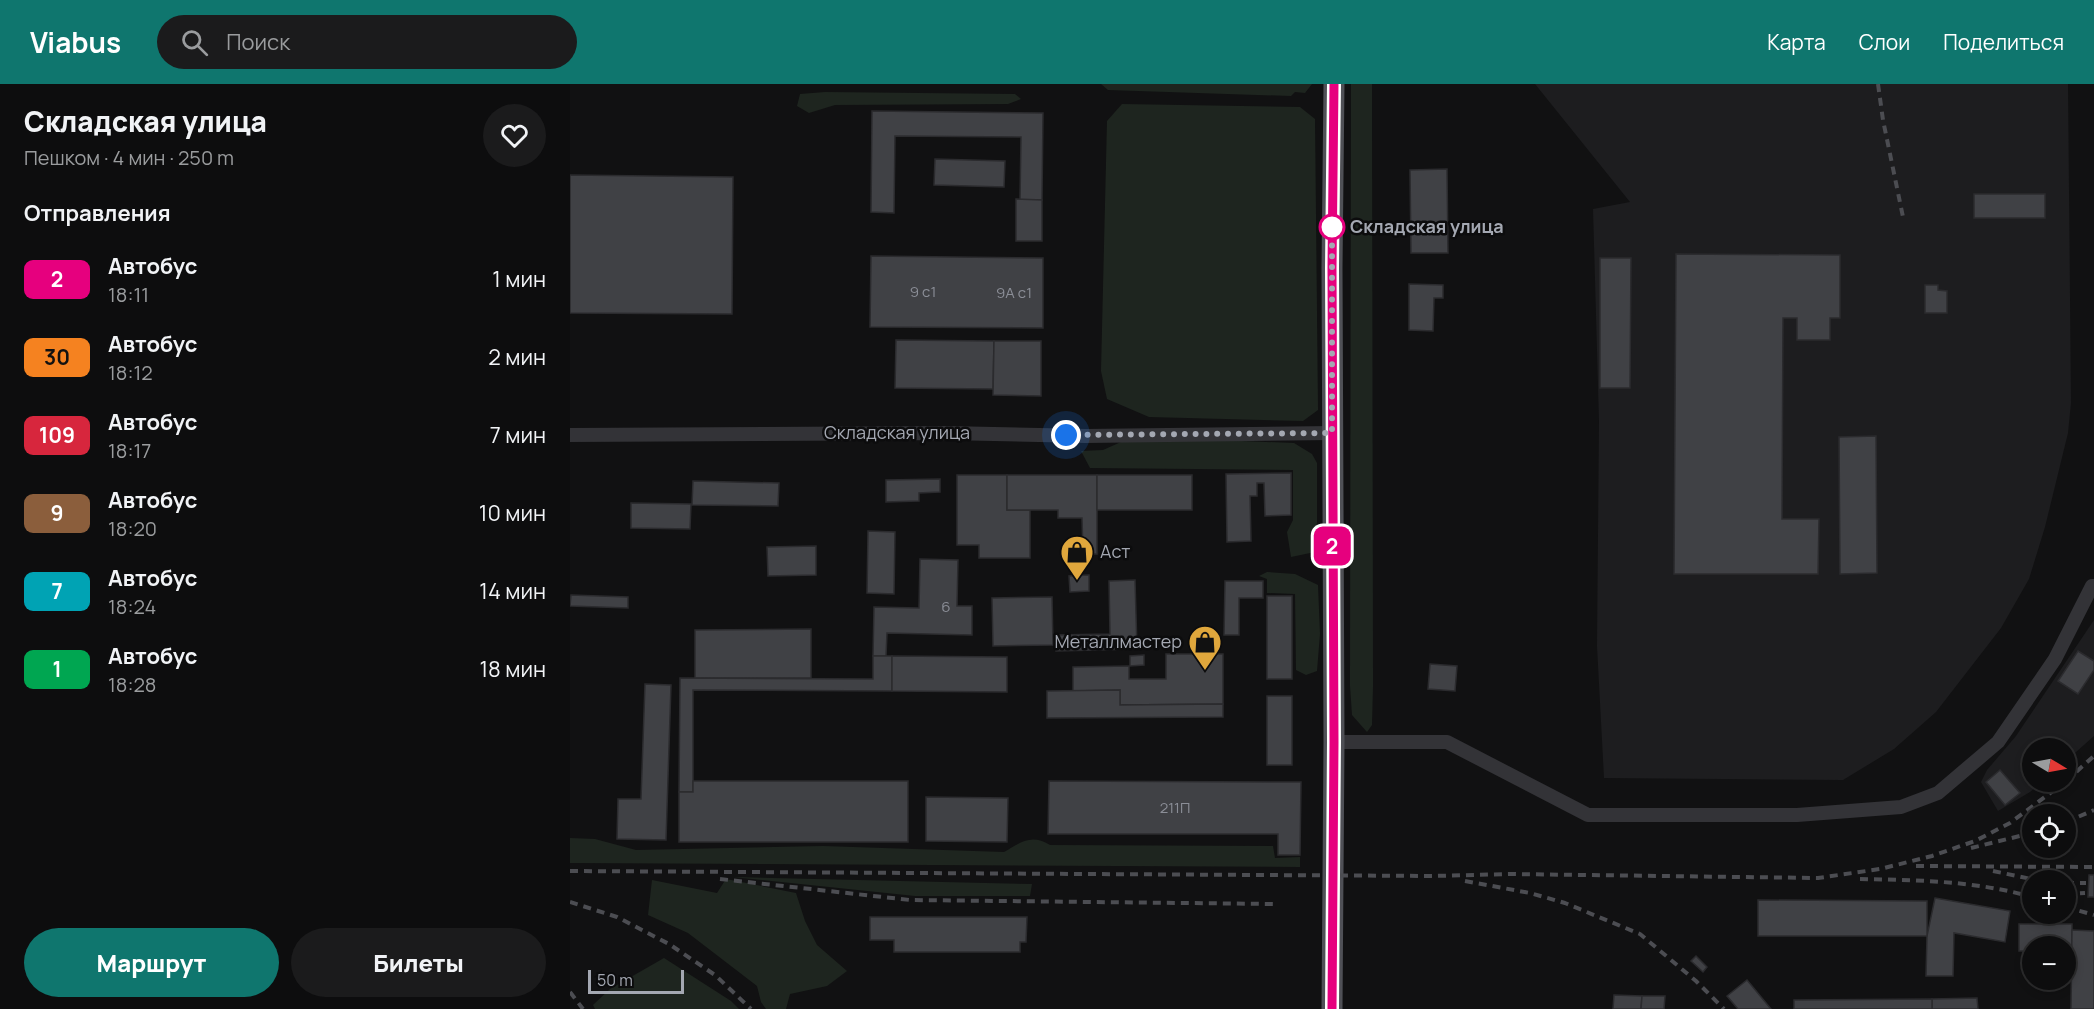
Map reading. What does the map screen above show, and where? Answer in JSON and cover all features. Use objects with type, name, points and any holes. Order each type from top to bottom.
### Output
[{"type":"main road","points":[[1332,1009],[1334,84]]},
{"type":"street","name":"Складская улица","points":[[570,435],[1332,433]]},
{"type":"street","points":[[1334,742],[1447,742],[1588,815],[1797,815],[1901,807],[1938,793],[1998,742],[2055,659],[2094,586]]},
{"type":"shaded area","points":[[1101,84],[1312,84],[1305,93],[1295,92],[1291,96],[1108,90]]},
{"type":"shaded area","points":[[1351,84],[1372,84],[1373,686],[1372,725],[1367,732],[1352,715],[1350,686]]},
{"type":"shaded area","points":[[1535,84],[2068,84],[2071,403],[2068,433],[2045,527],[2029,579],[2001,628],[1936,712],[1894,749],[1843,780],[1604,778],[1597,646],[1599,421],[1593,209],[1630,202]]},
{"type":"shaded area","points":[[825,92],[1015,94],[1021,99],[1008,104],[835,105],[809,113],[797,106],[800,94]]},
{"type":"shaded area","points":[[1122,104],[1300,107],[1315,119],[1318,410],[1303,421],[1149,417],[1107,399],[1101,371],[1107,121]]},
{"type":"shaded area","points":[[1218,440],[1294,443],[1312,454],[1317,463],[1315,552],[1291,557],[1287,532],[1293,520],[1293,470],[1090,468],[1081,451],[1103,450],[1121,442]]},
{"type":"shaded area","points":[[1267,572],[1295,574],[1318,585],[1320,634],[1317,671],[1306,675],[1296,670],[1295,594],[1267,593],[1267,579],[1259,576]]},
{"type":"shaded area","points":[[2094,620],[2094,736],[2076,752],[2076,738],[2022,738],[2022,792],[2030,792],[1998,811],[1981,782],[1987,770],[2016,736]]},
{"type":"shaded area","points":[[570,838],[595,839],[636,850],[823,846],[1004,852],[1031,840],[1043,841],[1050,845],[1273,846],[1275,858],[1300,857],[1300,867],[570,863]]},
{"type":"shaded area","points":[[733,877],[1032,884],[1030,896],[915,896]]},
{"type":"shaded area","points":[[726,879],[796,893],[805,921],[817,945],[847,971],[827,986],[790,994],[786,1009],[766,1009],[761,1002],[757,986],[688,933],[648,915],[652,880],[717,893]]},
{"type":"shaded area","points":[[664,958],[731,1001],[739,1009],[595,1009],[593,1005],[610,989]]},
{"type":"building","points":[[872,111],[1043,113],[1042,200],[1020,200],[1021,137],[895,136],[894,213],[871,212]]},
{"type":"building","points":[[935,159],[1005,161],[1004,187],[934,185]]},
{"type":"building","points":[[1447,169],[1448,253],[1411,253],[1410,170]]},
{"type":"building","points":[[570,175],[733,177],[732,314],[570,313]]},
{"type":"building","points":[[1974,194],[2045,194],[2045,218],[1974,218]]},
{"type":"building","points":[[1016,199],[1042,200],[1042,241],[1016,241]]},
{"type":"building","points":[[1676,254],[1840,255],[1840,318],[1830,318],[1830,340],[1797,340],[1797,318],[1783,318],[1782,519],[1819,519],[1818,574],[1674,574]]},
{"type":"building","points":[[871,256],[1043,258],[1043,328],[870,327]]},
{"type":"building","points":[[1600,258],[1631,258],[1630,388],[1600,388]]},
{"type":"building","points":[[1409,284],[1443,285],[1443,298],[1434,298],[1433,331],[1409,330]]},
{"type":"building","points":[[1925,285],[1938,285],[1938,290],[1947,291],[1947,313],[1925,313]]},
{"type":"building","points":[[896,340],[994,341],[993,389],[895,388]]},
{"type":"building","points":[[994,341],[1041,341],[1041,396],[993,395]]},
{"type":"building","points":[[1876,436],[1877,573],[1840,574],[1839,437]]},
{"type":"building","points":[[1291,473],[1291,515],[1265,516],[1264,483],[1257,483],[1257,496],[1250,496],[1251,541],[1227,542],[1226,474]]},
{"type":"building","points":[[957,475],[1007,475],[1007,510],[1030,510],[1030,558],[979,558],[979,545],[957,545]]},
{"type":"building","points":[[1007,475],[1097,475],[1097,554],[1083,554],[1082,518],[1058,518],[1058,510],[1007,510]]},
{"type":"building","points":[[1097,475],[1192,475],[1192,510],[1097,510]]},
{"type":"building","points":[[940,479],[940,492],[919,493],[919,501],[886,502],[886,480]]},
{"type":"building","points":[[693,481],[779,483],[778,506],[692,505]]},
{"type":"building","points":[[631,503],[691,504],[690,529],[631,528]]},
{"type":"building","points":[[868,531],[895,532],[894,594],[867,593]]},
{"type":"building","points":[[816,546],[816,575],[768,576],[767,547]]},
{"type":"building","points":[[920,559],[958,560],[957,606],[972,606],[972,635],[887,633],[886,656],[873,656],[874,607],[919,608]]},
{"type":"building","points":[[1089,575],[1089,591],[1070,592],[1069,576]]},
{"type":"building","points":[[1135,580],[1137,649],[1056,651],[1056,635],[1110,634],[1109,581]]},
{"type":"building","points":[[1225,581],[1263,581],[1263,598],[1239,598],[1239,635],[1224,635]]},
{"type":"building","points":[[571,595],[628,597],[628,608],[570,606]]},
{"type":"building","points":[[1267,596],[1292,596],[1292,679],[1267,679]]},
{"type":"building","points":[[1052,597],[1053,645],[993,646],[992,598]]},
{"type":"building","points":[[811,629],[811,678],[695,678],[695,630]]},
{"type":"building","points":[[2078,651],[2094,661],[2094,670],[2078,694],[2058,681]]},
{"type":"building","points":[[1166,654],[1223,654],[1223,704],[1120,705],[1120,690],[1073,691],[1073,667],[1129,666],[1129,679],[1166,679]]},
{"type":"building","points":[[1144,655],[1144,665],[1130,666],[1130,656]]},
{"type":"building","points":[[873,656],[892,656],[892,691],[693,690],[693,792],[679,792],[680,678],[873,679]]},
{"type":"building","points":[[892,656],[1007,657],[1007,692],[892,691]]},
{"type":"building","points":[[1430,664],[1457,666],[1455,691],[1428,689]]},
{"type":"building","points":[[645,684],[671,685],[666,840],[617,839],[618,799],[641,799]]},
{"type":"building","points":[[1120,690],[1120,705],[1223,704],[1223,717],[1047,718],[1047,691]]},
{"type":"building","points":[[1267,696],[1292,696],[1292,765],[1267,765]]},
{"type":"building","points":[[2000,770],[2020,793],[2005,805],[1986,782]]},
{"type":"building","points":[[693,781],[908,781],[908,842],[679,842],[679,792],[693,792]]},
{"type":"building","points":[[1049,781],[1301,782],[1300,855],[1278,855],[1278,834],[1048,834]]},
{"type":"building","points":[[926,797],[1008,798],[1007,842],[926,841]]},
{"type":"building","points":[[2089,875],[2094,875],[2094,897],[2088,897]]},
{"type":"building","points":[[1935,898],[2010,911],[2005,942],[1954,933],[1953,976],[1926,976],[1927,936]]},
{"type":"building","points":[[1758,900],[1927,901],[1927,936],[1758,936]]},
{"type":"building","points":[[870,917],[1027,917],[1026,942],[1020,942],[1020,952],[894,952],[894,940],[870,940]]},
{"type":"building","points":[[2019,924],[2072,924],[2072,936],[2022,936],[2022,951],[2019,951]]},
{"type":"building","points":[[2072,930],[2094,931],[2094,1009],[2071,1009],[2071,990],[2076,990],[2076,936],[2072,936]]},
{"type":"building","points":[[1696,956],[1707,967],[1703,972],[1691,961]]},
{"type":"building","points":[[1747,980],[1771,1009],[1738,1009],[1727,996]]},
{"type":"building","points":[[1614,995],[1642,996],[1641,1009],[1613,1009]]},
{"type":"building","points":[[1642,996],[1665,996],[1664,1009],[1641,1009]]},
{"type":"building","points":[[1977,998],[1978,1009],[1932,1009],[1932,999]]},
{"type":"building","points":[[1932,999],[1932,1009],[1794,1009],[1794,1000]]},
{"type":"railway","points":[[1878,84],[1903,217]]},
{"type":"railway","points":[[2076,772],[2094,756]]},
{"type":"railway","points":[[570,871],[1433,876],[1509,874],[1818,878],[1880,869],[1932,856],[1975,841],[2010,823],[2052,792]]},
{"type":"railway","points":[[2076,818],[2094,810]]},
{"type":"railway","points":[[1971,848],[2022,835]]},
{"type":"railway","points":[[1916,866],[2094,867]]},
{"type":"railway","points":[[1993,871],[2022,877]]},
{"type":"railway","points":[[720,879],[910,900],[1276,904]]},
{"type":"railway","points":[[1860,879],[1969,885],[2022,895]]},
{"type":"railway","points":[[1465,881],[1530,893],[1565,903],[1640,934],[1696,981],[1724,1009]]},
{"type":"railway","points":[[2076,883],[2086,883]]},
{"type":"railway","points":[[2076,893],[2085,893]]},
{"type":"railway","points":[[570,902],[617,917],[669,944],[715,975],[751,1009]]},
{"type":"railway","points":[[2076,910],[2094,915]]},
{"type":"railway","points":[[570,992],[583,1009]]},
{"type":"bus line","name":"2","points":[[1332,1009],[1334,84]]},
{"type":"place","name":"Складская улица","points":[[1332,227]]},
{"type":"place","name":"Аст","points":[[1077,581]]},
{"type":"place","name":"Металлмастер","points":[[1205,671]]},
{"type":"route","points":[[1066,435],[1332,433],[1332,227]]}]
